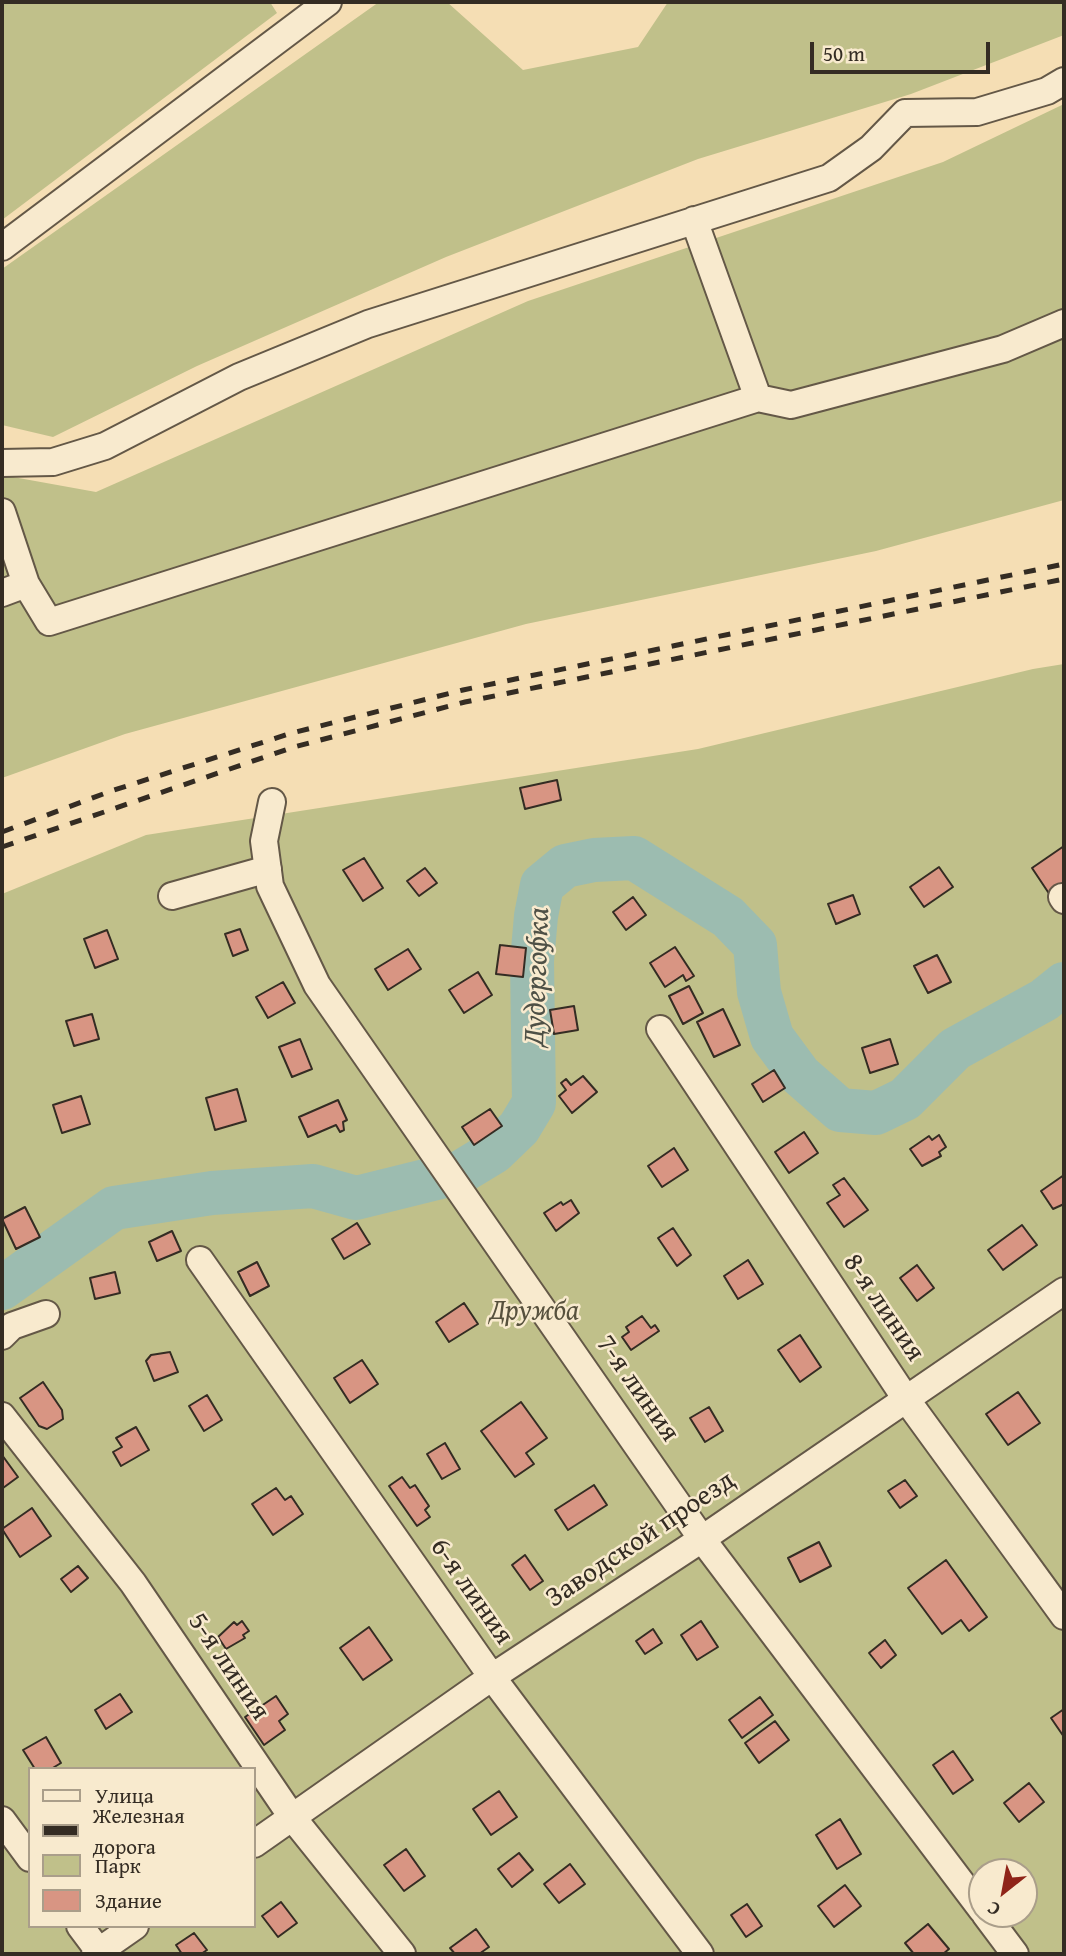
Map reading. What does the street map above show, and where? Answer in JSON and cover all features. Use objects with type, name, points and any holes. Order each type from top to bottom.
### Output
[{"type":"street","points":[[2,247],[328,2]]},
{"type":"street","points":[[2,463],[53,462],[105,446],[239,377],[368,324],[829,178],[872,148],[905,113],[977,112],[1047,91],[1064,81]]},
{"type":"street","points":[[694,220],[758,398]]},
{"type":"street","points":[[2,512],[14,588],[48,622],[758,398],[791,405],[1003,349],[1064,323]]},
{"type":"street","name":"7-я линия","points":[[272,802],[264,841],[270,886],[317,985],[438,1155],[702,1539],[968,1892]]},
{"type":"street","points":[[172,896],[268,869]]},
{"type":"street","name":"8-я линия","points":[[660,1029],[906,1399],[1064,1616]]},
{"type":"street","name":"6-я линия","points":[[200,1260],[492,1677],[700,1954]]},
{"type":"street","name":"Заводской проезд","points":[[256,1843],[492,1677],[702,1539],[1064,1291]]},
{"type":"street","points":[[2,1336],[12,1326],[46,1314]]},
{"type":"street","name":"5-я линия","points":[[2,1416],[133,1583],[292,1817],[402,1954]]},
{"type":"street","points":[[2,1820],[28,1855]]},
{"type":"street","points":[[81,1928],[98,1953],[132,1928]]},
{"type":"street","name":"7-я линия","points":[[995,1928],[1015,1954]]},
{"type":"green space","points":[[2,2],[270,2],[277,13],[2,220]]},
{"type":"green space","points":[[379,2],[447,2],[523,70],[638,47],[668,2],[1064,2],[1064,35],[911,94],[698,159],[446,257],[197,366],[53,437],[2,425],[2,269]]},
{"type":"green space","points":[[1064,104],[1064,500],[876,551],[526,624],[125,734],[2,778],[2,475],[96,492],[528,301],[943,162]]},
{"type":"green space","name":"Дружба","points":[[1064,664],[1064,1954],[2,1954],[2,894],[146,835],[698,749],[1033,669]]},
{"type":"building","points":[[557,780],[561,800],[525,809],[520,788]]},
{"type":"building","points":[[1064,846],[1064,885],[1050,895],[1032,868]]},
{"type":"building","points":[[364,858],[383,888],[363,901],[343,870]]},
{"type":"building","points":[[939,867],[953,887],[924,907],[910,887]]},
{"type":"building","points":[[425,868],[437,883],[419,896],[407,881]]},
{"type":"building","points":[[853,895],[860,914],[836,924],[828,904]]},
{"type":"building","points":[[633,897],[646,915],[626,930],[613,912]]},
{"type":"building","points":[[240,929],[248,950],[233,956],[225,934]]},
{"type":"building","points":[[107,930],[118,959],[95,968],[84,939]]},
{"type":"building","points":[[500,945],[526,948],[523,977],[496,974]]},
{"type":"building","points":[[675,947],[694,976],[686,981],[683,975],[665,987],[650,963]]},
{"type":"building","points":[[408,949],[421,969],[388,990],[375,969]]},
{"type":"building","points":[[937,955],[951,982],[928,993],[914,966]]},
{"type":"building","points":[[478,972],[492,995],[464,1013],[449,990]]},
{"type":"building","points":[[283,982],[295,1003],[268,1018],[256,997]]},
{"type":"building","points":[[689,986],[703,1013],[683,1024],[669,996]]},
{"type":"building","points":[[574,1006],[578,1030],[554,1034],[550,1010]]},
{"type":"building","points":[[723,1009],[740,1045],[714,1057],[697,1022]]},
{"type":"building","points":[[92,1014],[99,1039],[74,1046],[66,1021]]},
{"type":"building","points":[[300,1039],[312,1069],[292,1077],[279,1047]]},
{"type":"building","points":[[890,1039],[898,1064],[870,1073],[862,1048]]},
{"type":"building","points":[[774,1070],[785,1088],[763,1102],[752,1084]]},
{"type":"building","points":[[583,1076],[597,1092],[572,1113],[559,1096],[566,1090],[561,1083],[566,1079],[571,1085]]},
{"type":"building","points":[[237,1089],[246,1121],[215,1130],[206,1098]]},
{"type":"building","points":[[81,1096],[90,1124],[62,1133],[53,1105]]},
{"type":"building","points":[[338,1100],[347,1120],[343,1122],[344,1130],[340,1132],[336,1125],[308,1137],[299,1117]]},
{"type":"building","points":[[490,1109],[502,1126],[474,1145],[462,1127]]},
{"type":"building","points":[[804,1132],[818,1153],[789,1173],[775,1152]]},
{"type":"building","points":[[939,1135],[946,1147],[939,1152],[941,1156],[922,1166],[910,1149],[929,1136],[932,1140]]},
{"type":"building","points":[[674,1148],[688,1170],[662,1187],[648,1166]]},
{"type":"building","points":[[1064,1175],[1064,1204],[1053,1209],[1041,1191]]},
{"type":"building","points":[[844,1178],[868,1210],[844,1227],[827,1203],[840,1195],[833,1185]]},
{"type":"building","points":[[571,1200],[579,1213],[556,1231],[544,1213],[561,1202],[563,1205]]},
{"type":"building","points":[[25,1207],[40,1237],[16,1249],[2,1219]]},
{"type":"building","points":[[357,1223],[370,1244],[344,1259],[332,1239]]},
{"type":"building","points":[[1022,1225],[1037,1245],[1003,1270],[988,1250]]},
{"type":"building","points":[[673,1228],[691,1255],[677,1266],[658,1238]]},
{"type":"building","points":[[172,1231],[181,1251],[157,1261],[149,1242]]},
{"type":"building","points":[[748,1260],[763,1284],[738,1299],[724,1276]]},
{"type":"building","points":[[257,1262],[269,1286],[250,1296],[238,1272]]},
{"type":"building","points":[[917,1265],[934,1288],[917,1301],[900,1278]]},
{"type":"building","points":[[115,1272],[120,1293],[95,1299],[90,1278]]},
{"type":"building","points":[[464,1303],[478,1324],[449,1342],[436,1322]]},
{"type":"building","points":[[642,1316],[651,1328],[655,1325],[659,1331],[631,1350],[622,1337],[629,1332],[626,1327]]},
{"type":"building","points":[[800,1335],[821,1367],[800,1382],[778,1350]]},
{"type":"building","points":[[170,1352],[178,1372],[154,1381],[146,1361],[151,1355]]},
{"type":"building","points":[[362,1360],[378,1384],[350,1403],[334,1378]]},
{"type":"building","points":[[43,1382],[62,1410],[63,1419],[47,1429],[39,1426],[20,1398]]},
{"type":"building","points":[[1018,1392],[1040,1423],[1008,1445],[986,1414]]},
{"type":"building","points":[[207,1395],[222,1420],[204,1431],[189,1406]]},
{"type":"building","points":[[521,1402],[547,1438],[526,1453],[534,1464],[515,1477],[481,1431]]},
{"type":"building","points":[[709,1407],[723,1431],[705,1442],[690,1418]]},
{"type":"building","points":[[136,1427],[149,1450],[121,1466],[113,1452],[122,1447],[116,1438]]},
{"type":"building","points":[[445,1443],[460,1469],[442,1479],[427,1454]]},
{"type":"building","points":[[2,1455],[18,1477],[3,1488],[2,1486]]},
{"type":"building","points":[[402,1477],[410,1488],[415,1485],[429,1506],[425,1510],[430,1517],[417,1526],[389,1486]]},
{"type":"building","points":[[905,1480],[917,1496],[900,1508],[888,1491]]},
{"type":"building","points":[[594,1485],[607,1505],[568,1530],[555,1510]]},
{"type":"building","points":[[276,1488],[285,1500],[291,1496],[303,1514],[273,1535],[252,1504]]},
{"type":"building","points":[[32,1508],[51,1536],[20,1557],[2,1529]]},
{"type":"building","points":[[819,1542],[831,1566],[800,1582],[788,1558]]},
{"type":"building","points":[[525,1555],[543,1581],[530,1590],[512,1565]]},
{"type":"building","points":[[946,1560],[987,1617],[969,1631],[961,1620],[942,1634],[908,1588]]},
{"type":"building","points":[[78,1566],[88,1578],[71,1592],[61,1579]]},
{"type":"building","points":[[242,1621],[249,1631],[243,1635],[245,1638],[226,1649],[218,1637],[234,1622],[237,1625]]},
{"type":"building","points":[[701,1621],[718,1647],[697,1660],[681,1635]]},
{"type":"building","points":[[369,1627],[392,1660],[363,1680],[340,1648]]},
{"type":"building","points":[[653,1629],[662,1643],[645,1654],[636,1641]]},
{"type":"building","points":[[885,1640],[896,1655],[881,1668],[869,1653]]},
{"type":"building","points":[[120,1694],[132,1712],[106,1729],[95,1710]]},
{"type":"building","points":[[276,1696],[288,1714],[279,1721],[285,1730],[264,1745],[245,1717]]},
{"type":"building","points":[[760,1697],[773,1715],[742,1738],[729,1720]]},
{"type":"building","points":[[1064,1709],[1064,1737],[1051,1718]]},
{"type":"building","points":[[775,1721],[789,1740],[759,1763],[745,1743]]},
{"type":"building","points":[[46,1737],[61,1763],[54,1767],[34,1767],[23,1750]]},
{"type":"building","points":[[953,1751],[973,1780],[953,1794],[933,1765]]},
{"type":"building","points":[[1029,1783],[1044,1802],[1019,1822],[1004,1803]]},
{"type":"building","points":[[499,1791],[517,1817],[491,1835],[473,1809]]},
{"type":"building","points":[[840,1819],[861,1854],[837,1869],[816,1835]]},
{"type":"building","points":[[406,1849],[425,1876],[404,1891],[384,1865]]},
{"type":"building","points":[[519,1853],[533,1870],[512,1887],[498,1869]]},
{"type":"building","points":[[570,1864],[585,1884],[559,1903],[544,1884]]},
{"type":"building","points":[[845,1885],[861,1906],[834,1927],[818,1906]]},
{"type":"building","points":[[281,1902],[297,1923],[278,1937],[262,1916]]},
{"type":"building","points":[[747,1904],[762,1926],[746,1937],[731,1915]]},
{"type":"building","points":[[928,1924],[949,1949],[943,1954],[914,1954],[905,1943]]},
{"type":"building","points":[[476,1929],[489,1947],[479,1954],[455,1954],[450,1948]]},
{"type":"building","points":[[194,1933],[207,1950],[201,1954],[182,1954],[176,1945]]},
{"type":"waterway","name":"Дудергофка","points":[[2,1288],[114,1208],[212,1193],[313,1186],[356,1198],[461,1172],[494,1152],[519,1128],[534,1103],[532,961],[536,916],[542,885],[565,866],[594,860],[634,858],[728,917],[755,945],[759,992],[772,1037],[800,1075],[840,1110],[876,1113],[905,1099],[955,1049],[1044,1000],[1064,984]]},
{"type":"railway","points":[[2,832],[111,791],[292,733],[463,690],[1064,564]]},
{"type":"railway","points":[[2,847],[294,747],[465,702],[1064,579]]}]
